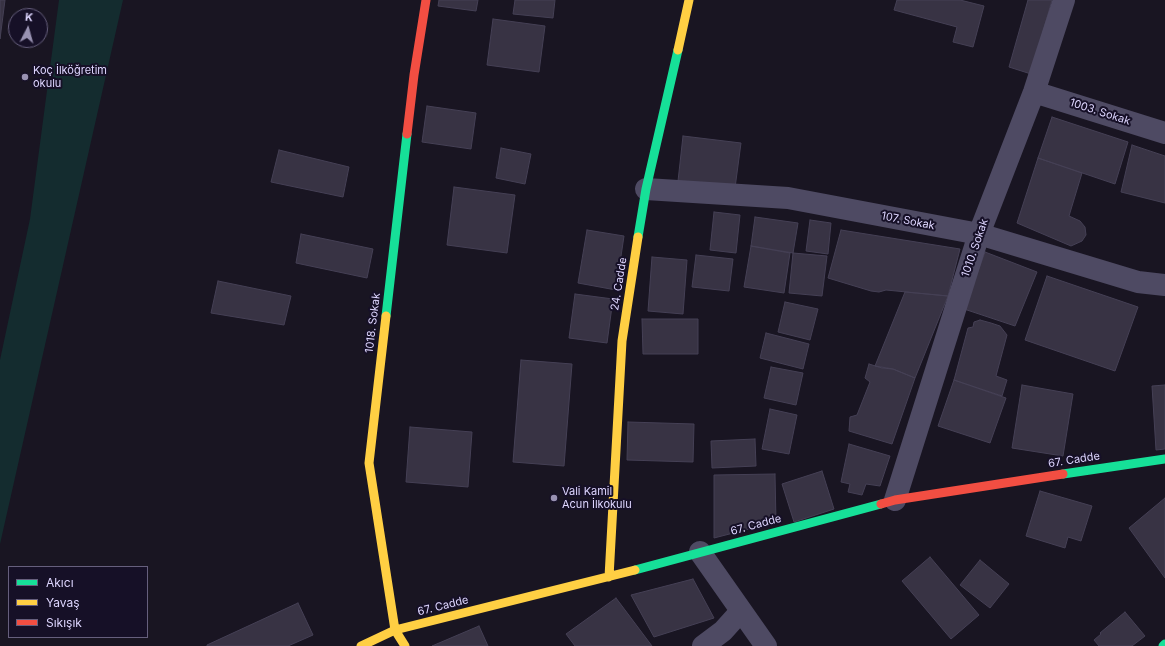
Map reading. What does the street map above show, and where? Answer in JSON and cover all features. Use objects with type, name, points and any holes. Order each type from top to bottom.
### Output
[{"type":"street","name":"1018. Sokak","points":[[405,646],[395,630],[369,463],[414,75],[426,0]]},
{"type":"street","name":"24. Cadde","points":[[609,577],[622,341],[646,189],[689,0]]},
{"type":"street","name":"1010. Sokak","points":[[895,500],[979,234],[1034,92],[1064,0]]},
{"type":"street","name":"1003. Sokak","points":[[1034,92],[1165,133]]},
{"type":"street","name":"107. Sokak","points":[[646,189],[788,198],[979,234],[1138,282],[1165,285]]},
{"type":"street","name":"67. Cadde","points":[[361,646],[395,630],[609,577],[895,500],[1165,459]]},
{"type":"street","points":[[700,552],[766,646]]},
{"type":"street","points":[[703,646],[723,631],[741,611]]},
{"type":"green space","points":[[59,0],[123,0],[0,544],[0,360],[30,219]]},
{"type":"building","points":[[0,0],[5,0],[0,39]]},
{"type":"building","points":[[439,0],[478,0],[476,11],[438,6]]},
{"type":"building","points":[[515,0],[555,0],[553,18],[513,14]]},
{"type":"building","points":[[897,0],[960,0],[984,6],[973,47],[953,42],[957,27],[894,10]]},
{"type":"building","points":[[1028,0],[1052,0],[1031,74],[1009,67]]},
{"type":"building","points":[[493,19],[545,26],[539,72],[487,65]]},
{"type":"building","points":[[427,106],[476,113],[471,149],[422,142]]},
{"type":"building","points":[[1052,117],[1128,142],[1115,184],[1038,158]]},
{"type":"building","points":[[683,136],[741,143],[735,188],[678,181]]},
{"type":"building","points":[[1132,145],[1165,156],[1165,203],[1121,192]]},
{"type":"building","points":[[501,148],[531,154],[525,184],[496,178]]},
{"type":"building","points":[[279,150],[349,167],[343,197],[271,182]]},
{"type":"building","points":[[1038,158],[1082,173],[1069,216],[1080,221],[1085,227],[1086,235],[1082,241],[1071,246],[1017,223]]},
{"type":"building","points":[[454,187],[515,195],[507,253],[447,245]]},
{"type":"building","points":[[714,212],[740,215],[736,253],[710,250]]},
{"type":"building","points":[[755,217],[798,223],[793,253],[751,246]]},
{"type":"building","points":[[810,220],[831,223],[828,254],[806,251]]},
{"type":"building","points":[[587,230],[624,236],[616,290],[578,283]]},
{"type":"building","points":[[841,230],[960,249],[948,296],[886,290],[879,292],[871,291],[828,278]]},
{"type":"building","points":[[301,234],[373,249],[367,278],[296,263]]},
{"type":"building","points":[[751,246],[790,253],[784,293],[744,287]]},
{"type":"building","points":[[985,252],[1037,272],[1015,326],[964,309]]},
{"type":"building","points":[[793,253],[827,256],[822,296],[789,293]]},
{"type":"building","points":[[696,255],[733,259],[729,291],[692,287]]},
{"type":"building","points":[[652,257],[687,260],[683,314],[648,311]]},
{"type":"building","points":[[1047,276],[1138,307],[1115,371],[1025,340]]},
{"type":"building","points":[[218,281],[291,296],[284,325],[211,313]]},
{"type":"building","points":[[905,292],[948,296],[915,378],[893,369],[875,366]]},
{"type":"building","points":[[575,294],[613,299],[607,343],[569,338]]},
{"type":"building","points":[[785,302],[818,309],[810,340],[778,332]]},
{"type":"building","points":[[642,319],[698,319],[698,354],[643,354]]},
{"type":"building","points":[[980,320],[1000,326],[1007,335],[996,376],[1007,380],[1002,396],[954,380],[968,328],[973,327],[974,322]]},
{"type":"building","points":[[766,333],[809,344],[803,369],[760,358]]},
{"type":"building","points":[[521,360],[572,364],[564,466],[513,462]]},
{"type":"building","points":[[869,364],[882,368],[893,369],[915,378],[892,444],[849,431],[850,417],[857,415],[870,382],[865,378]]},
{"type":"building","points":[[771,367],[803,373],[796,405],[764,398]]},
{"type":"building","points":[[954,380],[1006,398],[990,443],[938,426]]},
{"type":"building","points":[[1022,385],[1073,394],[1063,456],[1012,448]]},
{"type":"building","points":[[1165,385],[1165,449],[1156,450],[1152,386]]},
{"type":"building","points":[[770,409],[797,415],[789,454],[762,449]]},
{"type":"building","points":[[628,422],[694,424],[693,462],[627,460]]},
{"type":"building","points":[[410,427],[472,432],[468,487],[406,482]]},
{"type":"building","points":[[755,439],[756,466],[712,468],[711,441]]},
{"type":"building","points":[[849,444],[890,456],[880,486],[866,484],[862,495],[848,492],[850,484],[841,482]]},
{"type":"building","points":[[822,471],[834,509],[794,522],[782,484]]},
{"type":"building","points":[[775,474],[776,522],[714,538],[714,475]]},
{"type":"building","points":[[1040,491],[1092,506],[1081,541],[1068,537],[1065,548],[1026,536]]},
{"type":"building","points":[[1165,498],[1165,578],[1129,528]]},
{"type":"building","points":[[930,557],[979,615],[951,639],[902,581]]},
{"type":"building","points":[[980,560],[1009,584],[990,608],[960,585]]},
{"type":"building","points":[[693,579],[714,618],[654,637],[631,595]]},
{"type":"building","points":[[616,598],[652,646],[575,646],[566,634]]},
{"type":"building","points":[[298,603],[313,635],[288,646],[207,646],[207,645]]},
{"type":"building","points":[[1125,612],[1145,636],[1132,646],[1099,646],[1094,640]]},
{"type":"building","points":[[479,626],[488,646],[432,646]]},
{"type":"traffic: fast","points":[[638,237],[646,189],[678,50]]},
{"type":"traffic: fast","points":[[386,316],[407,134]]},
{"type":"traffic: fast","points":[[1063,474],[1165,459]]},
{"type":"traffic: fast","points":[[635,570],[881,504]]},
{"type":"traffic: slow","points":[[678,50],[689,0]]},
{"type":"traffic: slow","points":[[609,577],[622,341],[638,237]]},
{"type":"traffic: slow","points":[[386,316],[369,463],[395,630],[405,646]]},
{"type":"traffic: slow","points":[[361,646],[395,630],[635,570]]},
{"type":"traffic: jam","points":[[407,134],[414,75],[426,0]]},
{"type":"traffic: jam","points":[[881,504],[895,500],[1063,474]]},
{"type":"place","name":"Koç İlköğretim okulu","points":[[25,77]]},
{"type":"place","name":"Vali Kamil Acun İlkokulu","points":[[554,498]]}]
